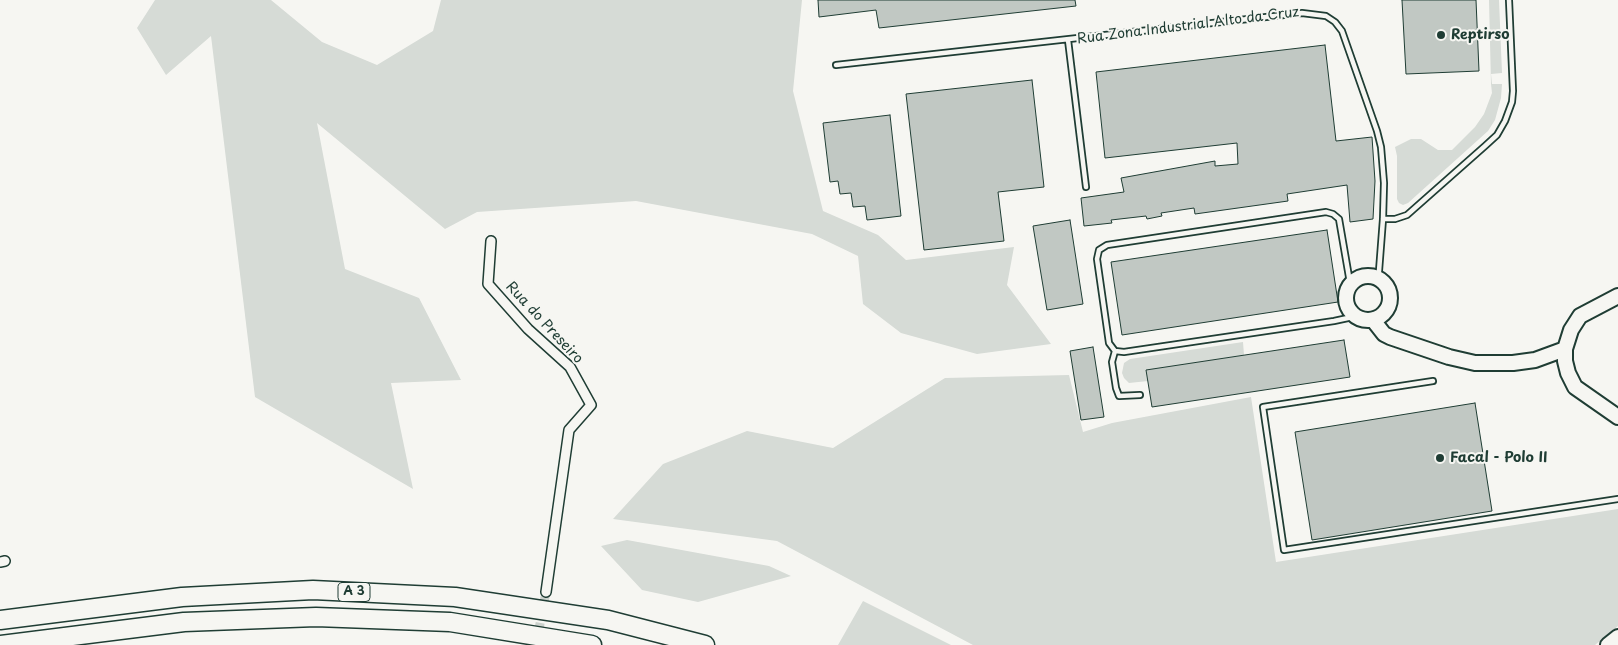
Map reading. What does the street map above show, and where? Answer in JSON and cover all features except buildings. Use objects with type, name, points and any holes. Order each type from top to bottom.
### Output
[{"type":"highway","name":"A 3","points":[[0,620],[182,597],[313,590],[455,597],[608,620],[705,645]]},
{"type":"highway","name":"A 3","points":[[2,645],[184,622],[316,617],[450,622],[592,645]]},
{"type":"street","name":"Rua do Preseiro","points":[[491,241],[488,284],[528,328],[570,367],[591,405],[569,430],[546,592]]},
{"type":"street","points":[[1367,275],[1377,277],[1386,284],[1391,298],[1386,312],[1373,320],[1365,320],[1353,314],[1348,307],[1346,300],[1347,292],[1353,282],[1361,277],[1367,275]]},
{"type":"street","points":[[1618,296],[1580,316],[1570,330],[1565,349],[1568,373],[1575,387],[1618,417]]},
{"type":"street","points":[[1373,320],[1384,334],[1390,337],[1449,357],[1475,363],[1513,363],[1535,360],[1565,349]]},
{"type":"street","points":[[1608,645],[1618,637]]},
{"type":"lane","points":[[1383,219],[1395,220],[1407,215],[1485,146],[1496,135],[1505,121],[1512,102],[1513,91],[1509,0]]},
{"type":"lane","name":"Rua Zona Industrial Alto da Cruz","points":[[836,66],[1302,13],[1326,16],[1335,22],[1342,31],[1377,131],[1382,158],[1383,219],[1377,277]]},
{"type":"lane","points":[[1068,40],[1086,188]]},
{"type":"lane","points":[[1353,282],[1349,277],[1339,219],[1333,214],[1326,212],[1107,245],[1099,250],[1097,259],[1109,343],[1115,351],[1124,352],[1315,324],[1348,318],[1353,314]]},
{"type":"lane","points":[[1115,351],[1112,362],[1119,396],[1140,395]]},
{"type":"lane","points":[[1433,381],[1263,407],[1284,550],[1618,499]]},
{"type":"shaded area","points":[[155,0],[271,0],[322,42],[377,65],[433,31],[441,0],[802,0],[793,91],[823,211],[878,235],[906,260],[1014,247],[1007,285],[1051,344],[977,354],[901,333],[863,304],[858,256],[812,234],[636,201],[477,212],[445,229],[317,123],[345,269],[419,298],[461,380],[391,383],[413,489],[255,397],[211,36],[166,75],[137,28]]},
{"type":"shaded area","points":[[1489,0],[1499,0],[1502,73],[1491,74],[1492,84],[1502,84],[1501,98],[1495,120],[1488,131],[1408,203],[1403,205],[1397,199],[1397,156],[1395,147],[1411,139],[1421,139],[1438,150],[1452,150],[1475,127],[1484,114],[1492,93],[1491,84]]},
{"type":"shaded area","points":[[1243,342],[1244,355],[1147,370],[1148,381],[1129,383],[1122,373],[1124,363],[1130,359]]},
{"type":"shaded area","points":[[1069,375],[1083,432],[1112,423],[1251,397],[1276,562],[1618,509],[1618,626],[1595,645],[973,645],[777,541],[613,519],[663,464],[747,431],[833,448],[945,378]]},
{"type":"shaded area","points":[[627,540],[769,566],[791,576],[698,602],[642,590],[601,546]]},
{"type":"shaded area","points":[[863,601],[951,645],[838,645]]},
{"type":"tunnel","points":[[536,645],[546,592]]},
{"type":"place","name":"Reptirso","points":[[1441,35]]},
{"type":"place","name":"Facal - Polo II","points":[[1440,458]]}]
